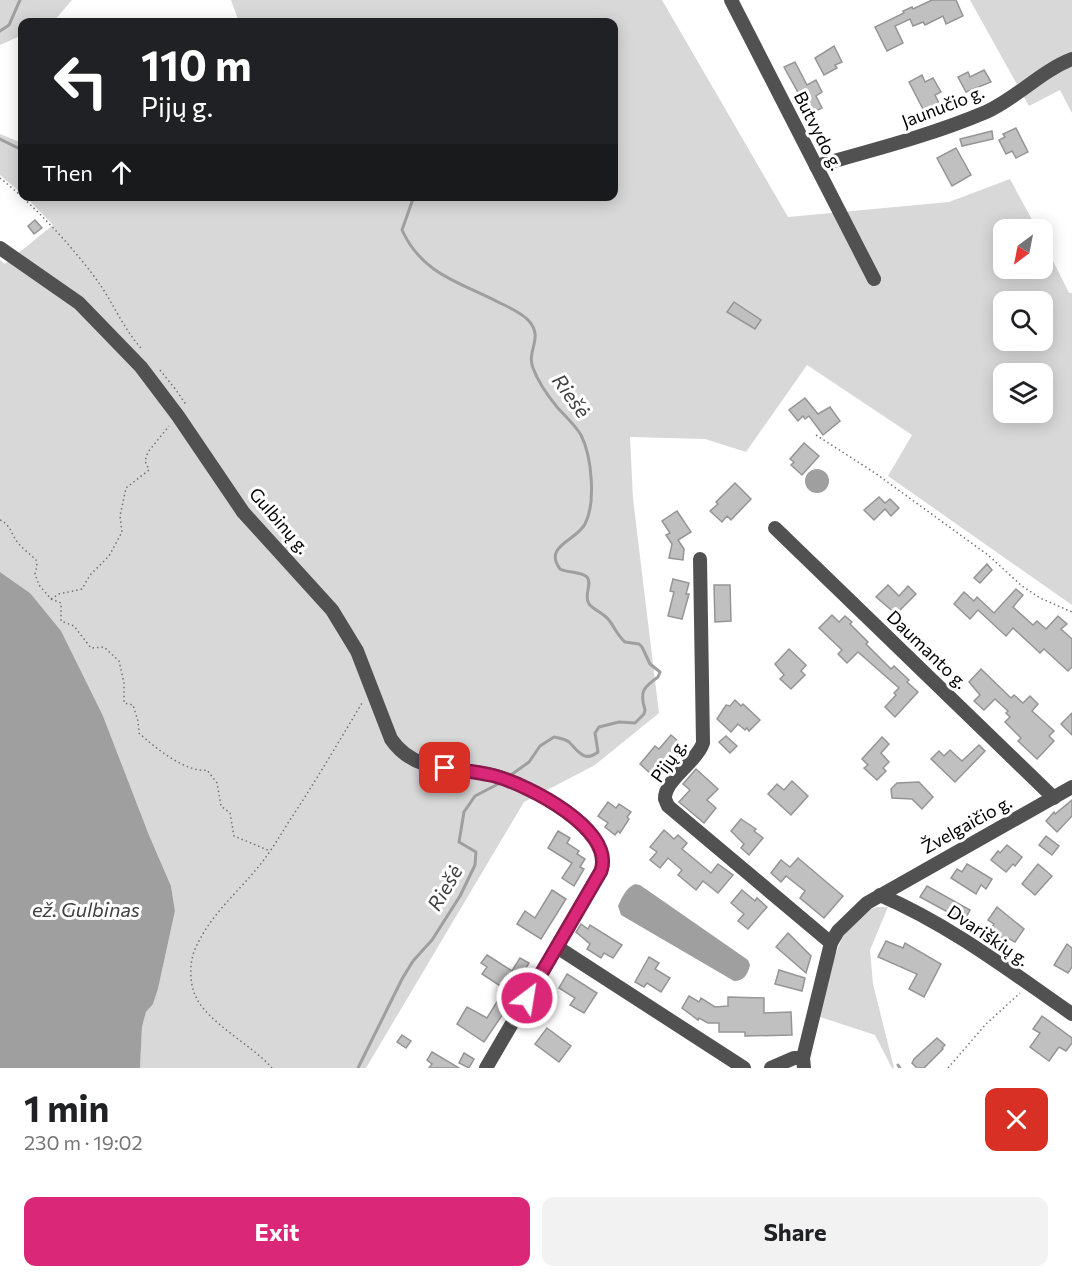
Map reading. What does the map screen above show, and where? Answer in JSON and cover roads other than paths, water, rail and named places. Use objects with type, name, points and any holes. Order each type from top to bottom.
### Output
[{"type":"street","name":"Butvydo g.","points":[[731,0],[874,279]]},
{"type":"street","name":"Jaunučio g.","points":[[816,166],[909,140],[986,112],[1011,99],[1039,78],[1072,59]]},
{"type":"street","name":"Gulbinų g.","points":[[0,248],[93,315],[141,367],[177,413],[243,512],[332,610],[357,651],[391,739],[399,750],[408,758],[421,763],[496,776],[526,789],[555,804],[592,835],[603,856],[601,871],[557,947]]},
{"type":"street","name":"Daumanto g.","points":[[776,528],[1053,798]]},
{"type":"street","name":"Pijų g.","points":[[700,559],[703,743],[696,755],[668,788],[665,800],[668,806],[831,944]]},
{"type":"street","name":"Žvelgaičio g.","points":[[831,944],[838,931],[867,903],[1072,787]]},
{"type":"street","name":"Dvariškių g.","points":[[880,895],[916,910],[945,927],[1072,1014]]},
{"type":"street","points":[[771,1068],[794,1058],[804,1063],[831,944]]},
{"type":"street","points":[[486,1068],[557,947],[744,1068]]},
{"type":"water","points":[[817,469],[825,473],[829,481],[825,489],[817,493],[809,489],[805,481],[809,473]]},
{"type":"water","name":"ež. Gulbinas","points":[[0,572],[30,593],[61,631],[103,716],[171,886],[175,911],[158,989],[153,1004],[146,1012],[142,1027],[140,1068],[0,1068]]},
{"type":"water","points":[[635,884],[640,885],[748,960],[750,965],[745,976],[734,981],[621,915],[618,906],[627,890]]},
{"type":"waterway","name":"Riešė","points":[[0,31],[9,25],[20,0]]},
{"type":"waterway","name":"Riešė","points":[[0,139],[18,148]]},
{"type":"waterway","name":"Riešė","points":[[412,201],[402,230],[420,257],[443,275],[518,312],[533,327],[535,333],[531,362],[533,368],[547,394],[581,435],[590,467],[591,504],[585,524],[558,549],[555,555],[556,561],[560,569],[587,577],[589,604],[608,619],[625,642],[639,644],[650,664],[660,672],[658,677],[644,690],[644,714],[635,723],[619,722],[599,727],[595,733],[598,752],[585,756],[567,741],[554,737],[540,746],[529,762],[508,777]]},
{"type":"waterway","name":"Riešė","points":[[358,1068],[402,979],[413,961],[432,940],[460,896],[475,865],[476,852],[459,842],[464,812],[475,796],[500,783]]}]
